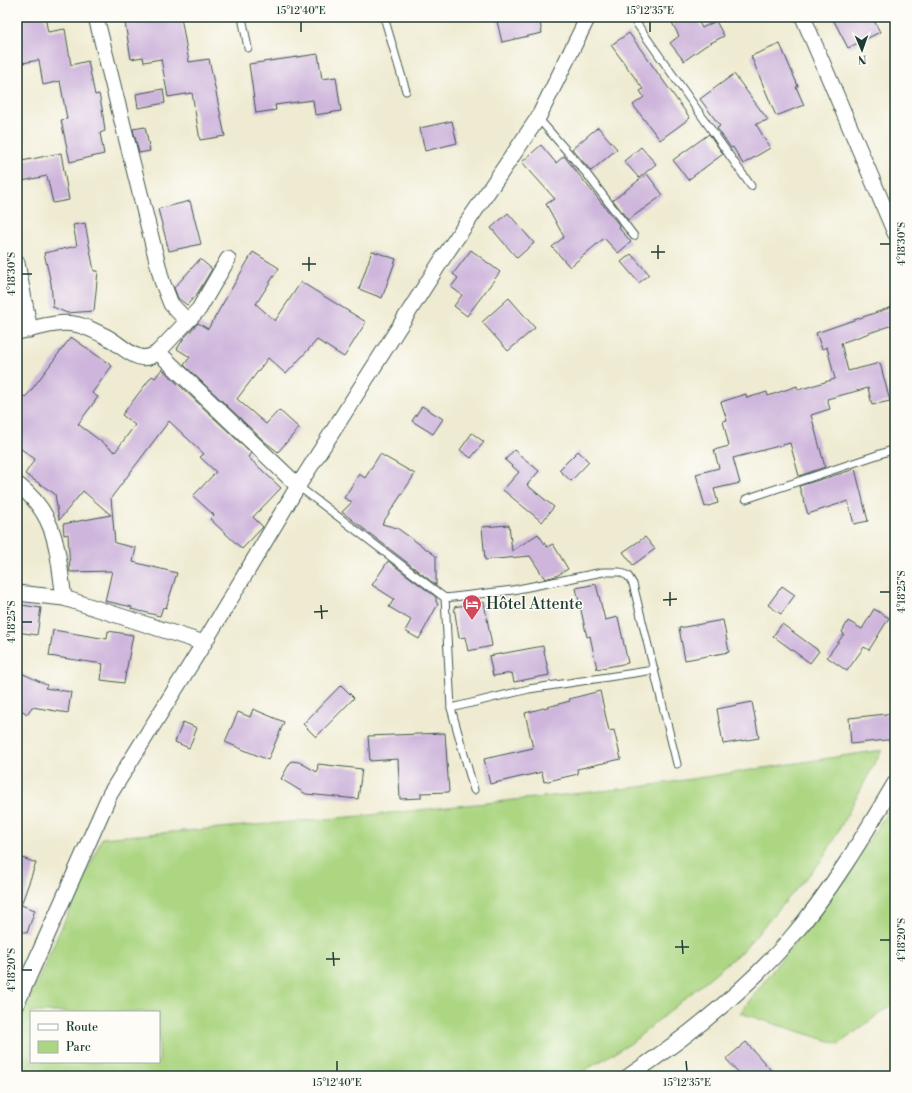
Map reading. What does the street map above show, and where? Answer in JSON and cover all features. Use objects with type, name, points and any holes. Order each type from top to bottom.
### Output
[{"type":"street","points":[[96,17],[162,281],[171,304],[187,321]]},
{"type":"street","points":[[17,1002],[110,794],[204,643],[298,486],[443,258],[538,118],[588,17]]},
{"type":"street","points":[[803,17],[895,233]]},
{"type":"street","points":[[17,263],[23,331],[68,323],[76,324],[105,336],[140,359],[151,358],[199,309],[228,259]]},
{"type":"street","points":[[158,352],[298,486]]},
{"type":"street","points":[[17,484],[32,496],[47,517],[57,547],[64,598]]},
{"type":"street","points":[[17,593],[64,598],[204,643]]},
{"type":"street","points":[[629,1076],[692,1032],[760,970],[790,939],[853,853],[895,783]]},
{"type":"lane","points":[[242,17],[248,48]]},
{"type":"lane","points":[[384,17],[406,91]]},
{"type":"lane","points":[[632,17],[751,186]]},
{"type":"lane","points":[[538,118],[586,173],[634,236]]},
{"type":"lane","points":[[746,499],[895,448]]},
{"type":"lane","points":[[298,486],[445,598],[513,590],[603,572],[620,572],[628,576],[633,584],[677,764]]},
{"type":"lane","points":[[445,598],[451,708],[474,790]]},
{"type":"lane","points":[[451,708],[529,689],[654,670]]},
{"type":"green space","points":[[882,750],[823,859],[742,951],[630,1044],[575,1076],[17,1076],[17,1026],[102,838],[361,816],[639,787]]},
{"type":"green space","points":[[895,801],[895,1002],[839,1044],[740,1013],[843,879]]},
{"type":"building","points":[[17,17],[45,17],[48,32],[65,29],[71,65],[88,61],[95,95],[99,94],[102,108],[105,131],[100,133],[104,154],[70,162],[61,120],[67,119],[60,81],[43,85],[39,60],[17,64]]},
{"type":"building","points":[[124,17],[181,17],[189,62],[209,59],[225,136],[200,140],[192,93],[168,97],[161,59],[144,62],[143,57],[131,59]]},
{"type":"building","points":[[496,17],[539,17],[542,33],[502,42]]},
{"type":"building","points":[[669,17],[696,17],[702,28],[716,21],[724,36],[705,46],[684,61],[670,43],[679,36]]},
{"type":"building","points":[[832,17],[872,17],[880,32],[848,48]]},
{"type":"building","points":[[629,33],[690,118],[660,140],[633,105],[644,97],[640,91],[643,89],[611,45]]},
{"type":"building","points":[[780,44],[798,86],[796,87],[804,105],[776,116],[751,56]]},
{"type":"building","points":[[318,54],[322,79],[336,77],[341,111],[315,115],[313,100],[275,105],[276,110],[256,113],[249,64]]},
{"type":"building","points":[[734,74],[768,120],[756,124],[770,148],[743,164],[733,147],[731,148],[717,128],[720,126],[700,99]]},
{"type":"building","points":[[163,89],[165,103],[138,108],[136,94]]},
{"type":"building","points":[[452,121],[457,143],[425,151],[420,128]]},
{"type":"building","points":[[145,127],[150,151],[139,153],[133,129]]},
{"type":"building","points":[[598,127],[617,149],[591,171],[572,149]]},
{"type":"building","points":[[709,134],[723,154],[688,180],[673,160]]},
{"type":"building","points":[[541,145],[556,163],[564,156],[620,226],[619,228],[631,242],[618,253],[604,238],[570,267],[552,247],[564,237],[546,204],[555,199],[522,162]]},
{"type":"building","points":[[641,147],[656,164],[639,178],[624,161]]},
{"type":"building","points":[[61,153],[69,200],[53,203],[47,176],[17,182],[17,162]]},
{"type":"building","points":[[647,174],[663,195],[628,220],[613,200]]},
{"type":"building","points":[[190,201],[201,244],[169,251],[158,209]]},
{"type":"building","points":[[508,213],[534,243],[517,258],[491,228]]},
{"type":"building","points":[[85,223],[94,271],[98,271],[94,311],[67,313],[53,307],[51,283],[44,253],[77,246],[73,225]]},
{"type":"building","points":[[471,250],[500,272],[467,316],[454,306],[462,295],[451,287],[458,278],[453,274]]},
{"type":"building","points":[[372,251],[396,259],[382,298],[359,289]]},
{"type":"building","points":[[253,252],[279,268],[256,304],[275,321],[301,282],[366,322],[344,357],[317,340],[286,374],[268,358],[237,399],[266,424],[279,410],[299,428],[278,452],[264,441],[184,365],[190,357],[177,349],[184,338],[198,323],[208,329]]},
{"type":"building","points":[[631,254],[649,274],[639,283],[621,262]]},
{"type":"building","points":[[200,259],[212,269],[197,294],[187,305],[178,298],[174,288]]},
{"type":"building","points":[[509,298],[535,328],[508,351],[482,322]]},
{"type":"building","points":[[895,306],[895,324],[841,343],[848,371],[880,363],[890,401],[872,405],[868,388],[827,399],[830,409],[811,415],[825,467],[799,476],[790,443],[733,458],[740,483],[714,489],[718,503],[705,507],[696,474],[719,468],[714,450],[729,446],[723,421],[727,420],[721,402],[746,394],[747,398],[767,392],[768,396],[797,386],[798,390],[835,379],[827,347],[822,349],[816,333]]},
{"type":"building","points":[[71,337],[112,366],[92,393],[98,397],[78,424],[115,452],[135,425],[122,415],[152,376],[155,378],[162,369],[251,453],[248,457],[281,488],[253,517],[263,527],[242,549],[210,519],[214,515],[193,496],[216,472],[200,457],[204,454],[169,421],[111,498],[115,543],[136,548],[133,562],[177,573],[166,608],[163,607],[160,616],[131,609],[132,607],[105,601],[112,571],[70,572],[68,534],[64,535],[63,524],[111,515],[83,491],[59,520],[55,494],[25,474],[35,459],[17,446],[17,391],[25,397],[29,393]]},
{"type":"building","points":[[422,406],[443,419],[433,434],[412,421]]},
{"type":"building","points":[[472,433],[484,442],[471,458],[460,450]]},
{"type":"building","points":[[514,450],[539,471],[527,485],[554,507],[542,522],[503,490],[519,472],[505,460]]},
{"type":"building","points":[[578,451],[589,462],[571,481],[559,470]]},
{"type":"building","points":[[380,454],[415,474],[382,524],[397,528],[436,556],[436,585],[342,512],[352,502],[344,498],[359,474],[365,478]]},
{"type":"building","points":[[855,469],[868,521],[854,524],[848,501],[808,514],[799,486]]},
{"type":"building","points":[[509,525],[512,551],[538,534],[547,547],[553,544],[568,569],[556,576],[545,579],[530,556],[485,560],[482,527]]},
{"type":"building","points":[[645,537],[655,549],[633,565],[623,552]]},
{"type":"building","points":[[388,561],[436,597],[436,602],[438,604],[419,639],[405,631],[411,620],[389,607],[394,599],[372,585]]},
{"type":"building","points":[[596,584],[605,620],[618,617],[628,663],[597,669],[590,636],[587,637],[576,588]]},
{"type":"building","points":[[782,586],[795,595],[781,614],[768,605]]},
{"type":"building","points":[[484,602],[492,646],[468,651],[465,637],[459,638],[454,607]]},
{"type":"building","points":[[22,605],[41,608],[37,635],[17,632]]},
{"type":"building","points":[[874,609],[889,618],[869,650],[864,647],[847,671],[827,657],[844,634],[842,632],[848,621],[862,629]]},
{"type":"building","points":[[723,620],[729,652],[685,660],[679,628]]},
{"type":"building","points":[[782,624],[819,651],[810,663],[773,636]]},
{"type":"building","points":[[53,630],[107,639],[108,631],[133,635],[124,683],[101,680],[103,664],[49,656]]},
{"type":"building","points":[[543,646],[549,675],[514,682],[512,673],[493,676],[489,656]]},
{"type":"building","points":[[17,671],[47,685],[45,688],[71,692],[68,713],[32,707],[27,714],[17,707]]},
{"type":"building","points":[[341,685],[354,698],[316,737],[303,724]]},
{"type":"building","points":[[600,691],[609,731],[614,730],[621,759],[577,769],[578,774],[544,782],[542,772],[490,784],[484,759],[533,748],[525,713]]},
{"type":"building","points":[[752,702],[759,738],[723,744],[717,709]]},
{"type":"building","points":[[253,709],[284,722],[268,760],[225,742],[238,712],[250,717]]},
{"type":"building","points":[[895,713],[895,739],[851,744],[849,718]]},
{"type":"building","points":[[183,722],[197,728],[189,748],[175,742]]},
{"type":"building","points":[[445,733],[449,792],[421,793],[421,798],[400,799],[398,759],[370,761],[368,736]]},
{"type":"building","points":[[291,761],[299,762],[317,772],[318,764],[362,769],[358,799],[306,794],[281,779]]},
{"type":"building","points":[[17,856],[36,863],[21,905],[35,910],[27,933],[17,930]]},
{"type":"building","points":[[746,1042],[776,1076],[742,1076],[726,1059]]},
{"type":"place","name":"Hôtel Attente","points":[[472,621]]}]
